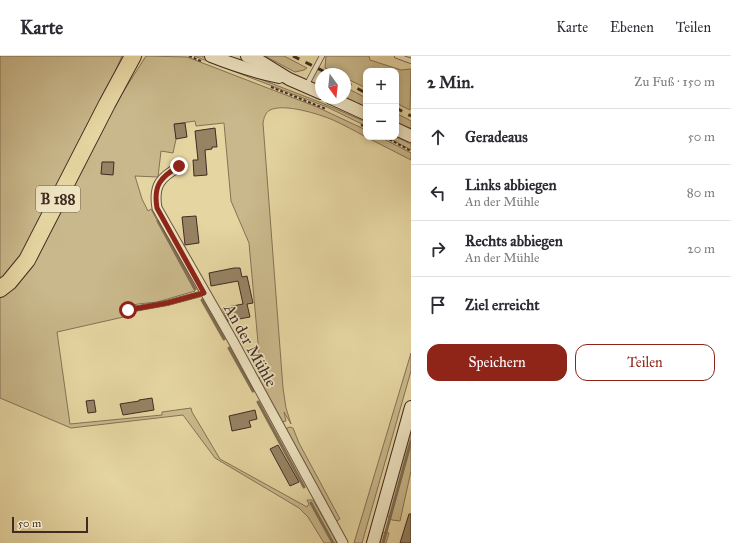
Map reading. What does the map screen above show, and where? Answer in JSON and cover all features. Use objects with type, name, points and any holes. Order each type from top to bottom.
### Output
[{"type":"highway","name":"B 188","points":[[0,289],[19,272],[27,260],[132,58]]},
{"type":"main road","points":[[247,56],[258,60],[289,78],[315,90]]},
{"type":"main road","points":[[207,59],[254,72],[289,78]]},
{"type":"main road","points":[[330,104],[363,119]]},
{"type":"main road","points":[[399,130],[411,136]]},
{"type":"main road","points":[[373,543],[411,407]]},
{"type":"street","name":"An der Mühle","points":[[179,166],[168,173],[158,184],[156,192],[157,208],[204,293],[233,341],[343,543]]},
{"type":"lane","points":[[306,86],[322,56]]},
{"type":"lane","points":[[397,56],[411,61]]},
{"type":"lane","points":[[128,310],[167,303],[204,293]]},
{"type":"path","points":[[189,56],[207,59]]},
{"type":"path","points":[[270,87],[315,100]]},
{"type":"path","points":[[391,140],[411,151]]},
{"type":"shaded area","points":[[0,56],[122,56],[111,81],[21,257],[0,281]]},
{"type":"shaded area","points":[[146,56],[187,57],[317,107],[363,129],[363,135],[341,124],[311,112],[284,108],[276,108],[268,111],[263,123],[283,388],[286,408],[291,424],[284,412],[286,421],[281,422],[259,382],[259,378],[261,376],[249,243],[231,201],[224,123],[196,126],[195,121],[175,124],[176,139],[173,153],[161,151],[158,177],[135,176],[142,199],[148,211],[151,209],[195,291],[157,302],[124,307],[123,311],[128,316],[57,332],[70,424],[162,415],[162,412],[191,408],[220,459],[307,507],[309,504],[307,500],[313,500],[337,543],[324,543],[308,517],[299,508],[215,458],[183,415],[71,428],[0,398],[0,298],[11,289],[109,114]]},
{"type":"shaded area","points":[[194,56],[201,56],[315,100],[315,102]]},
{"type":"shaded area","points":[[265,56],[284,56],[307,68],[295,72]]},
{"type":"shaded area","points":[[326,56],[369,56],[370,60],[395,68],[363,68],[363,87],[351,81],[351,68],[325,68]]},
{"type":"shaded area","points":[[399,69],[411,69],[410,110],[399,104]]},
{"type":"shaded area","points":[[351,90],[363,96],[363,106],[351,100]]},
{"type":"shaded area","points":[[319,104],[324,104],[363,121],[363,125]]},
{"type":"shaded area","points":[[399,115],[411,121],[411,129],[399,123]]},
{"type":"shaded area","points":[[399,138],[411,144],[411,150],[393,140],[399,140]]},
{"type":"shaded area","points":[[372,140],[386,140],[411,153],[411,160]]},
{"type":"shaded area","points":[[411,353],[411,371],[362,543],[354,543]]},
{"type":"shaded area","points":[[290,427],[293,428],[299,443],[340,519],[335,522],[286,430]]},
{"type":"shaded area","points":[[411,428],[411,471],[400,521],[392,520],[388,517],[387,512]]},
{"type":"shaded area","points":[[383,532],[389,533],[386,543],[380,543]]},
{"type":"building","points":[[185,123],[187,137],[176,139],[174,124]]},
{"type":"building","points":[[215,128],[217,147],[212,147],[212,149],[205,150],[207,175],[194,176],[193,160],[198,160],[195,131]]},
{"type":"building","points":[[102,162],[114,162],[113,175],[101,174]]},
{"type":"building","points":[[196,216],[199,243],[185,245],[182,217]]},
{"type":"building","points":[[240,268],[242,277],[247,276],[253,303],[247,304],[250,317],[228,321],[222,308],[243,304],[238,281],[211,286],[209,273]]},
{"type":"building","points":[[152,398],[154,410],[123,415],[120,404]]},
{"type":"building","points":[[94,400],[96,412],[88,413],[86,401]]},
{"type":"building","points":[[255,410],[257,419],[249,421],[251,427],[232,431],[229,416]]},
{"type":"building","points":[[278,445],[299,482],[290,486],[270,449]]},
{"type":"building","points":[[409,514],[411,514],[411,543],[400,543]]},
{"type":"waterway","points":[[158,221],[195,289]]},
{"type":"waterway","points":[[202,300],[224,339]]},
{"type":"waterway","points":[[229,348],[253,391]]},
{"type":"waterway","points":[[258,402],[304,487]]},
{"type":"waterway","points":[[383,543],[411,441]]},
{"type":"waterway","points":[[311,503],[333,543]]},
{"type":"railway","points":[[293,56],[317,68]]},
{"type":"railway","points":[[351,85],[363,91]]},
{"type":"railway","points":[[399,110],[411,116]]},
{"type":"route","points":[[128,310],[167,303],[204,293],[157,208],[155,201],[158,184],[168,173],[179,166]]}]
